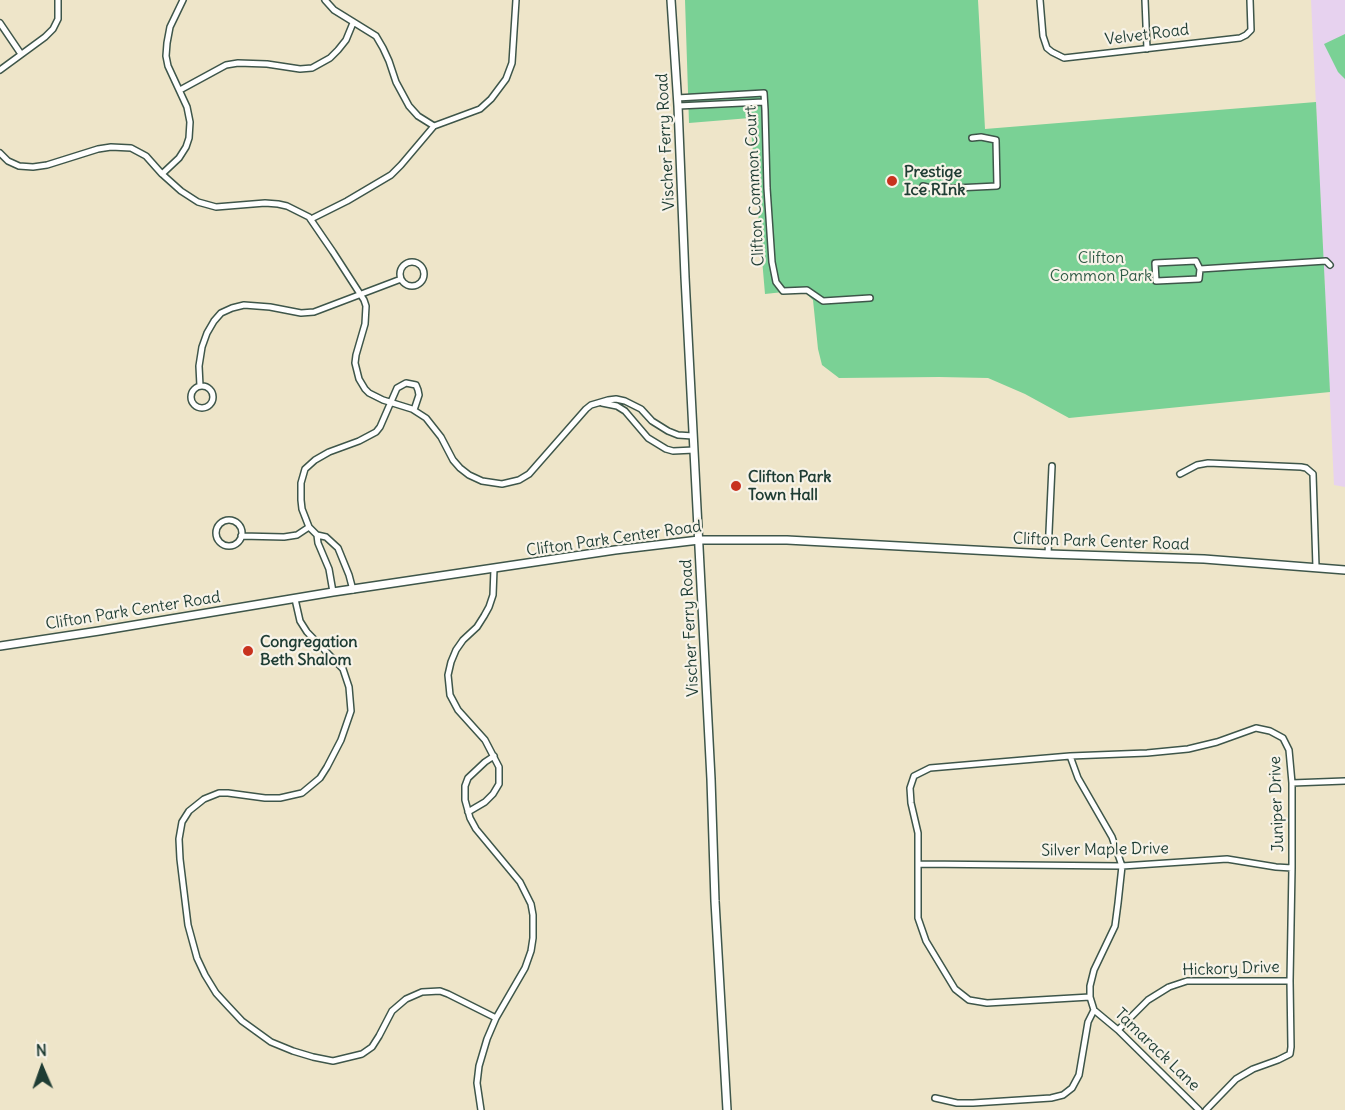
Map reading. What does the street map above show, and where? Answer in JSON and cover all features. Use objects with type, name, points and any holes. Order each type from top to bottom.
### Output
[{"type":"street","points":[[0,70],[53,29],[58,19],[58,0]]},
{"type":"street","points":[[162,174],[179,158],[189,138],[190,122],[180,90],[168,66],[167,43],[170,27],[183,0]]},
{"type":"street","points":[[325,0],[334,10],[376,36],[384,48],[396,82],[409,106],[418,116],[434,126]]},
{"type":"street","points":[[311,219],[391,175],[434,126],[480,109],[491,99],[506,79],[512,63],[516,0]]},
{"type":"street","name":"Vischer Ferry Road","points":[[671,0],[727,1110]]},
{"type":"street","name":"Velvet Road","points":[[1040,0],[1043,36],[1047,48],[1064,58],[1240,38],[1251,30],[1250,0]]},
{"type":"street","points":[[1145,0],[1147,49]]},
{"type":"street","points":[[0,23],[21,54]]},
{"type":"street","points":[[180,90],[226,65],[267,64],[300,69],[312,68],[330,58],[338,50],[346,40],[353,23]]},
{"type":"street","name":"Clifton Common Court","points":[[677,98],[764,93],[767,188],[772,262],[776,282],[783,291],[807,290],[823,301],[870,298]]},
{"type":"street","points":[[678,106],[764,102]]},
{"type":"street","points":[[923,186],[935,189],[998,186],[996,140],[972,138]]},
{"type":"street","points":[[0,153],[8,161],[19,166],[33,167],[47,165],[98,149],[131,148],[146,156],[181,191],[198,202],[216,207],[278,204],[311,219],[366,306],[365,324],[356,355],[359,379],[369,393],[414,410],[430,422],[453,460],[469,476],[502,484],[519,480],[529,474],[586,409],[600,402],[616,399],[625,400],[668,431],[678,435],[693,436]]},
{"type":"street","points":[[1196,261],[1200,269],[1199,279],[1156,281],[1155,263],[1196,261]]},
{"type":"street","points":[[1200,269],[1326,261],[1330,265]]},
{"type":"street","points":[[408,262],[417,262],[423,268],[423,280],[417,285],[406,285],[401,279],[400,271],[408,262]]},
{"type":"street","points":[[200,386],[202,347],[213,321],[221,313],[244,305],[301,313],[314,312],[401,279]]},
{"type":"street","points":[[353,590],[338,548],[326,537],[317,535],[309,527],[301,500],[301,483],[305,469],[328,452],[376,432],[398,388],[406,383],[416,385],[418,390],[419,395],[414,410]]},
{"type":"street","points":[[200,386],[208,387],[213,393],[211,405],[204,408],[194,405],[191,399],[192,392],[200,386]]},
{"type":"street","points":[[600,402],[617,406],[625,411],[648,438],[666,448],[673,451],[694,450]]},
{"type":"street","points":[[1180,474],[1197,465],[1208,463],[1306,468],[1313,474],[1316,567]]},
{"type":"street","points":[[1048,554],[1052,466]]},
{"type":"street","points":[[229,521],[240,527],[241,536],[234,545],[226,546],[217,538],[216,530],[221,523],[229,521]]},
{"type":"street","points":[[241,536],[284,537],[297,535],[309,527]]},
{"type":"street","points":[[317,535],[333,592]]},
{"type":"street","name":"Clifton Park Center Road","points":[[0,646],[333,592],[615,550],[699,540],[787,540],[1048,554],[1204,559],[1345,570]]},
{"type":"street","points":[[468,812],[486,802],[493,794],[499,784],[499,767],[485,740],[458,710],[450,695],[448,675],[456,650],[477,627],[489,607],[493,596],[494,569]]},
{"type":"street","points":[[295,599],[300,621],[307,632],[343,669],[349,687],[351,711],[341,740],[327,767],[320,778],[302,793],[273,798],[219,793],[204,799],[191,809],[182,822],[179,839],[180,859],[188,925],[197,958],[205,975],[226,1005],[242,1021],[271,1042],[293,1051],[333,1060],[362,1054],[372,1047],[392,1011],[406,999],[422,992],[441,991],[496,1018]]},
{"type":"street","name":"Juniper Drive","points":[[919,864],[918,833],[910,788],[914,776],[930,768],[1188,749],[1217,742],[1256,728],[1270,731],[1283,738],[1289,750],[1292,783],[1290,981],[1292,1036],[1290,1054],[1253,1068],[1236,1079],[1206,1110]]},
{"type":"street","points":[[481,1110],[477,1090],[478,1074],[487,1040],[496,1018],[525,968],[533,938],[531,904],[520,882],[476,829],[465,800],[465,786],[468,778],[484,762],[494,756]]},
{"type":"street","points":[[919,864],[918,918],[926,941],[955,989],[969,1000],[987,1003],[1090,997],[1094,970],[1115,926],[1122,866],[1112,837],[1078,778],[1070,756]]},
{"type":"street","points":[[1292,783],[1345,781]]},
{"type":"street","name":"Silver Maple Drive","points":[[919,864],[1122,866],[1227,859],[1292,868]]},
{"type":"street","name":"Hickory Drive","points":[[1118,1030],[1148,1000],[1169,987],[1187,981],[1290,981]]},
{"type":"street","name":"Tamarack Lane","points":[[1090,997],[1094,1010],[1118,1030],[1198,1110]]},
{"type":"street","points":[[935,1098],[957,1103],[973,1103],[1051,1098],[1063,1095],[1072,1088],[1079,1075],[1088,1022],[1094,1010]]},
{"type":"shaded area","points":[[1311,0],[1345,0],[1345,487],[1334,485]]},
{"type":"green space","name":"Clifton Common Park","points":[[685,0],[978,0],[985,129],[1316,102],[1330,392],[1069,418],[1025,394],[988,378],[839,378],[822,365],[813,300],[802,290],[765,294],[750,118],[689,123]]},
{"type":"green space","points":[[1345,34],[1345,79],[1338,72],[1324,44]]},
{"type":"place","name":"Prestige Ice RInk","points":[[892,181]]},
{"type":"place","name":"Clifton Park Town Hall","points":[[736,486]]},
{"type":"place","name":"Congregation Beth Shalom","points":[[248,651]]}]
